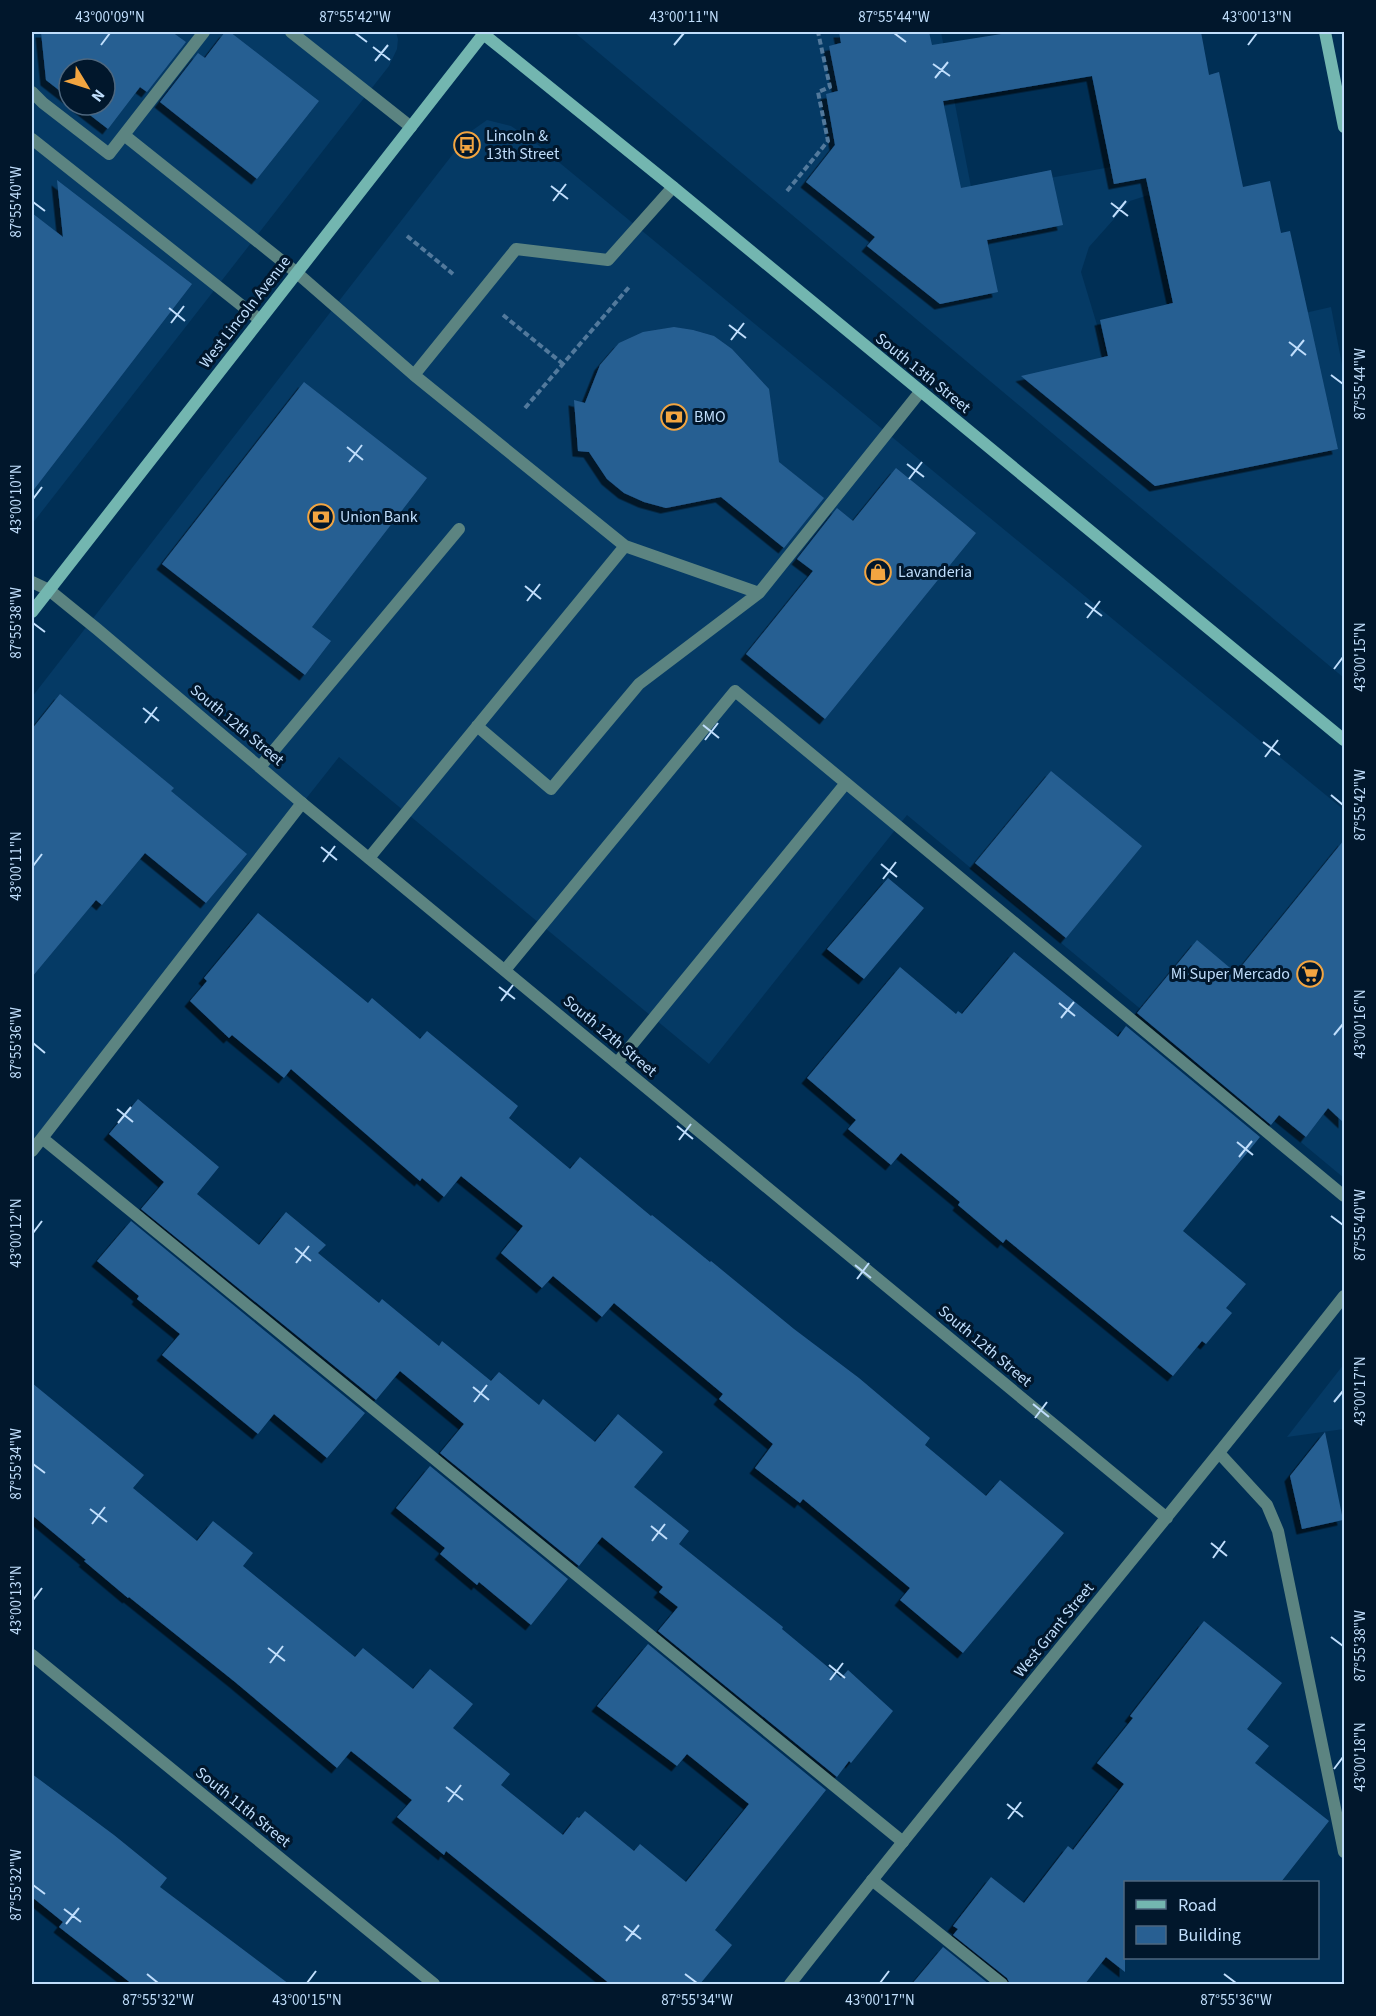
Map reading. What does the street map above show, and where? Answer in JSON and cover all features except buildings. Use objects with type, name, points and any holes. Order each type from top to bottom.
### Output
[{"type":"street","points":[[32,92],[43,104],[109,154],[204,32]]},
{"type":"street","points":[[291,32],[411,127]]},
{"type":"street","name":"West Lincoln Avenue","points":[[32,612],[483,32]]},
{"type":"street","name":"South 13th Street","points":[[483,32],[1344,740]]},
{"type":"street","points":[[1325,32],[1344,127]]},
{"type":"street","points":[[124,135],[297,273],[414,375],[625,546],[759,593]]},
{"type":"street","points":[[32,139],[260,320]]},
{"type":"street","points":[[414,375],[516,249],[608,260],[673,187]]},
{"type":"street","points":[[477,726],[551,789],[639,684],[759,593],[920,392]]},
{"type":"street","points":[[260,766],[459,530]]},
{"type":"street","points":[[369,858],[625,546]]},
{"type":"street","name":"South 12th Street","points":[[32,582],[49,590],[302,803],[1167,1518]]},
{"type":"street","points":[[505,970],[735,691],[1344,1196]]},
{"type":"street","points":[[617,1063],[846,783]]},
{"type":"street","points":[[32,1151],[302,803]]},
{"type":"street","points":[[42,1138],[903,1842]]},
{"type":"street","name":"West Grant Street","points":[[790,1984],[872,1880],[1220,1454],[1344,1296]]},
{"type":"street","points":[[1220,1454],[1268,1505],[1278,1531],[1344,1852]]},
{"type":"street","name":"South 11th Street","points":[[32,1655],[434,1984]]},
{"type":"street","points":[[872,1880],[1002,1984]]},
{"type":"path","points":[[787,191],[828,141],[818,92],[830,87],[818,32]]},
{"type":"path","points":[[525,408],[632,285]]},
{"type":"shaded area","points":[[32,32],[396,32],[397,49],[389,66],[32,524]]},
{"type":"shaded area","points":[[574,32],[941,32],[972,192],[1161,158],[1167,189],[1130,201],[1089,247],[1081,272],[1107,358],[1331,307],[1344,375],[1344,678]]},
{"type":"shaded area","points":[[487,120],[511,126],[532,140],[1344,810],[1344,1178],[907,815],[709,1064],[339,757],[32,1145],[32,697],[470,132]]},
{"type":"shaded area","points":[[1344,1364],[1344,1429],[1287,1437]]},
{"type":"place","name":"Lincoln & 13th Street","points":[[467,145]]},
{"type":"place","name":"BMO","points":[[674,417]]},
{"type":"place","name":"Union Bank","points":[[321,517]]},
{"type":"place","name":"Lavanderia","points":[[878,572]]},
{"type":"place","name":"Mi Super Mercado","points":[[1310,974]]}]
